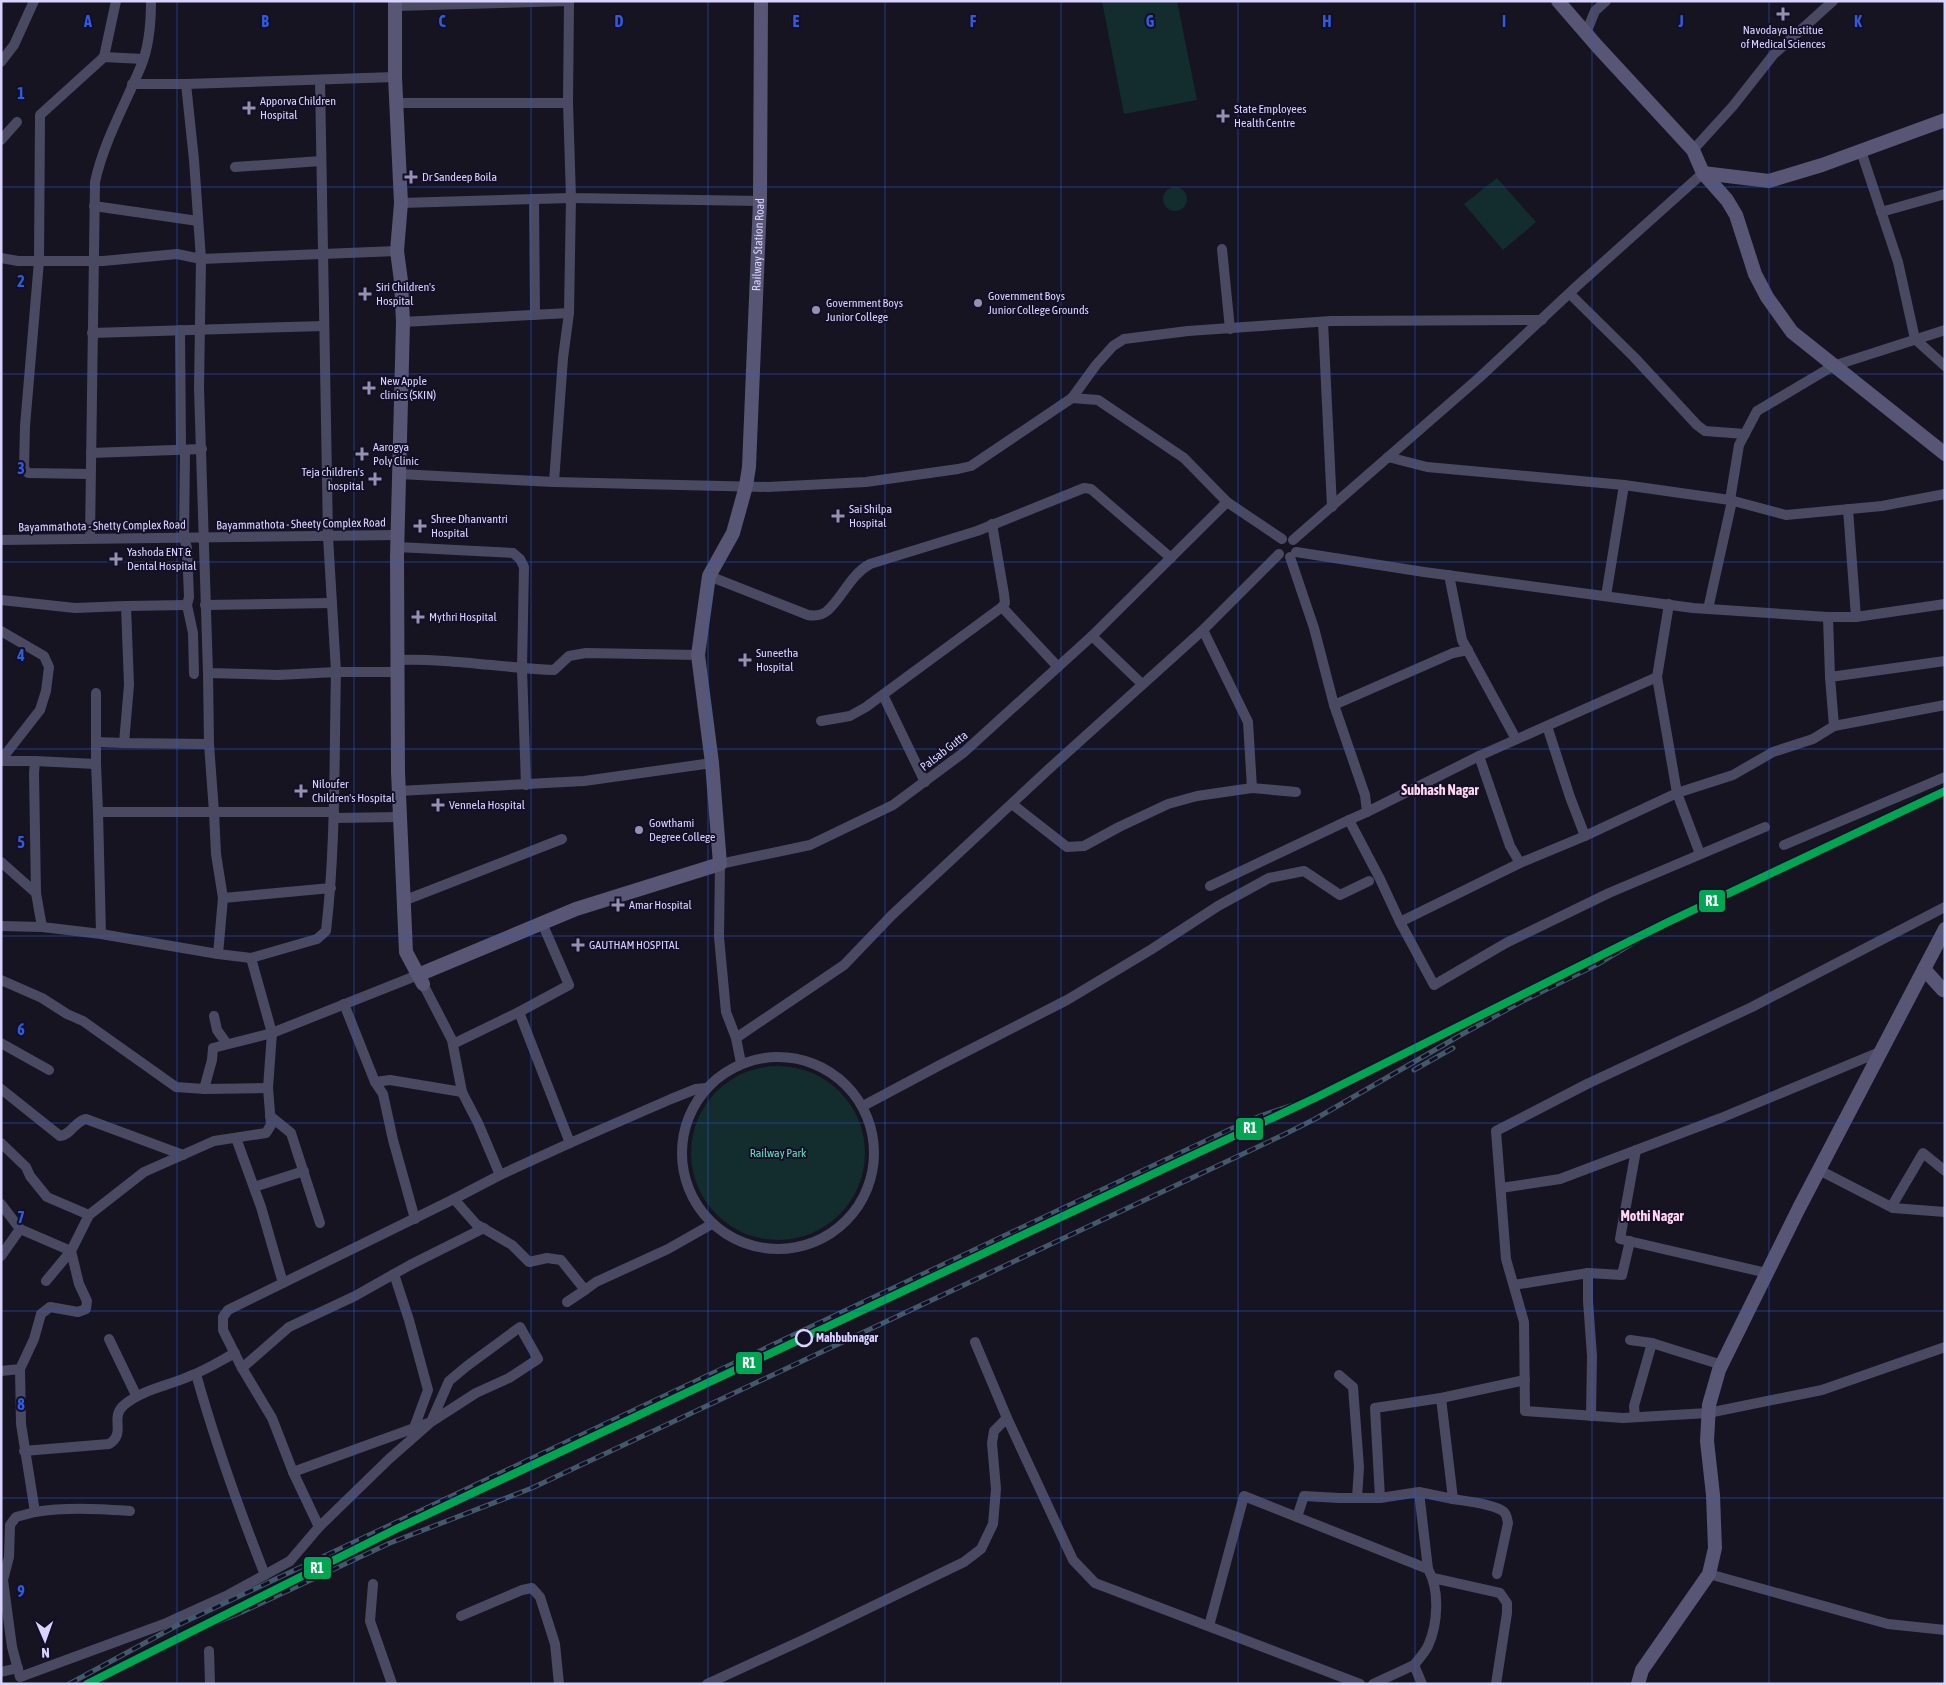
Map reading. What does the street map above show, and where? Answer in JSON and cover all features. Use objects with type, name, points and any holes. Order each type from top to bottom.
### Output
[{"type":"street","points":[[1,62],[14,45],[34,1]]},
{"type":"street","points":[[90,474],[28,473],[24,468],[26,409],[39,261],[40,115],[104,57],[116,1]]},
{"type":"street","points":[[90,538],[95,182],[100,161],[143,59],[151,22],[151,1]]},
{"type":"street","points":[[500,1175],[478,1123],[462,1092],[453,1044],[406,952],[399,791],[398,541],[403,322],[397,251],[401,203],[395,77],[395,3],[569,1],[568,103],[571,198],[569,313],[563,358],[554,482]]},
{"type":"street","name":"Railway Station Road","points":[[709,576],[733,533],[746,486],[754,366],[760,201],[761,1]]},
{"type":"street","points":[[1558,1],[1693,150],[1703,173],[1727,200],[1736,215],[1755,274],[1792,332],[1945,454]]},
{"type":"street","points":[[1586,33],[1595,11],[1606,1]]},
{"type":"street","points":[[1693,150],[1733,106],[1774,54],[1833,1]]},
{"type":"street","points":[[104,57],[143,59]]},
{"type":"street","points":[[132,84],[395,77]]},
{"type":"street","points":[[2,928],[42,927],[101,934],[251,958],[317,939],[326,931],[331,888],[334,815],[336,672],[328,536],[320,80]]},
{"type":"street","points":[[186,84],[201,259],[199,388],[209,744],[216,854],[223,898],[218,954]]},
{"type":"street","points":[[396,103],[568,103]]},
{"type":"street","points":[[1945,120],[1822,165],[1769,181],[1703,173],[1542,320],[1332,507],[1288,540],[1277,544],[1279,554],[1284,557],[1293,555],[1708,609],[1828,617],[1856,617],[1945,604]]},
{"type":"street","points":[[1,140],[17,122]]},
{"type":"street","points":[[1861,151],[1898,262],[1915,339],[1945,366]]},
{"type":"street","points":[[235,167],[321,162]]},
{"type":"street","points":[[1881,212],[1945,194]]},
{"type":"street","points":[[401,203],[571,198],[760,201]]},
{"type":"street","points":[[534,199],[535,315]]},
{"type":"street","points":[[94,206],[198,220]]},
{"type":"street","points":[[1222,249],[1230,329]]},
{"type":"street","points":[[1,258],[18,261],[93,261],[177,254],[201,259],[397,251]]},
{"type":"street","points":[[1570,294],[1634,357],[1697,425],[1705,431],[1745,434]]},
{"type":"street","points":[[403,322],[569,313]]},
{"type":"street","points":[[399,474],[554,482],[768,487],[866,482],[971,466],[1072,398],[1112,346],[1124,339],[1188,331],[1323,322],[1542,320]]},
{"type":"street","points":[[1323,322],[1332,507]]},
{"type":"street","points":[[92,333],[324,326]]},
{"type":"street","points":[[180,330],[181,448],[185,454],[184,537],[188,548],[189,587],[187,605],[193,633],[194,674]]},
{"type":"street","points":[[1708,609],[1731,500],[1739,445],[1757,411],[1833,366],[1945,330]]},
{"type":"street","points":[[1072,398],[1098,400],[1184,458],[1227,502],[1288,540],[1296,548],[1293,555],[1334,705],[1365,795],[1367,812]]},
{"type":"street","points":[[90,453],[202,449]]},
{"type":"street","points":[[1388,457],[1427,467],[1624,485],[1731,500],[1786,515],[1882,506],[1945,494]]},
{"type":"street","points":[[1606,596],[1624,485]]},
{"type":"street","points":[[742,1063],[736,1038],[726,1012],[719,937],[720,864],[712,763],[698,655],[709,576],[816,616],[826,613],[857,574],[870,564],[992,524],[1084,488],[1091,489],[1170,558]]},
{"type":"street","name":"Palsab Gutta","points":[[720,864],[810,845],[893,805],[963,753],[1058,667],[1092,636],[1227,502]]},
{"type":"street","points":[[1848,509],[1856,617]]},
{"type":"street","points":[[821,721],[850,716],[883,695],[1002,608],[1005,603],[1004,594],[992,524]]},
{"type":"street","name":"Bayammathota - Sheety Complex Road","points":[[204,537],[328,536],[513,553],[520,559],[524,567],[522,669],[526,785]]},
{"type":"street","name":"Bayammathota - Shetty Complex Road","points":[[1,540],[204,537]]},
{"type":"street","points":[[736,1038],[844,965],[892,915],[1202,630],[1279,554]]},
{"type":"street","points":[[1449,575],[1462,640],[1516,740]]},
{"type":"street","points":[[1,600],[75,608],[187,605]]},
{"type":"street","points":[[205,605],[332,604]]},
{"type":"street","points":[[1669,604],[1657,677],[1676,793],[1700,854]]},
{"type":"street","points":[[124,743],[129,685],[126,606]]},
{"type":"street","points":[[1002,608],[1058,667]]},
{"type":"street","points":[[1828,617],[1834,726]]},
{"type":"street","points":[[1202,630],[1248,722],[1252,788]]},
{"type":"street","points":[[1,631],[44,656],[49,667],[46,691],[40,710],[1,761]]},
{"type":"street","points":[[1092,636],[1142,684]]},
{"type":"street","points":[[1334,705],[1452,653],[1468,650]]},
{"type":"street","points":[[208,673],[278,675],[336,672],[398,666],[418,660],[554,670],[569,656],[586,653],[698,655]]},
{"type":"street","points":[[1830,677],[1945,661]]},
{"type":"street","points":[[1210,886],[1367,812],[1479,756],[1657,677]]},
{"type":"street","points":[[96,693],[101,934]]},
{"type":"street","points":[[883,695],[925,782]]},
{"type":"street","points":[[1400,922],[1520,863],[1585,836],[1676,793],[1732,775],[1773,752],[1813,739],[1834,726],[1945,706]]},
{"type":"street","points":[[1547,726],[1572,804],[1585,836]]},
{"type":"street","points":[[96,742],[209,744]]},
{"type":"street","points":[[1479,756],[1510,846],[1520,863]]},
{"type":"street","points":[[1,761],[96,764]]},
{"type":"street","points":[[35,761],[36,893],[42,927]]},
{"type":"street","points":[[399,791],[584,781],[712,763]]},
{"type":"street","points":[[1784,845],[1945,778]]},
{"type":"street","points":[[1012,804],[1067,847],[1084,846],[1119,826],[1168,804],[1197,796],[1252,788],[1296,792]]},
{"type":"street","points":[[98,812],[214,812],[400,816]]},
{"type":"street","points":[[1349,820],[1434,985],[1506,943],[1609,893],[1764,828]]},
{"type":"street","points":[[403,901],[562,839]]},
{"type":"street","points":[[1,862],[36,893]]},
{"type":"street","points":[[204,1089],[212,1060],[213,1048],[272,1032],[344,1004],[421,980],[576,908],[720,864]]},
{"type":"street","points":[[863,1106],[1067,1000],[1152,949],[1218,906],[1269,878],[1304,871],[1340,895],[1369,881]]},
{"type":"street","points":[[223,898],[331,888]]},
{"type":"street","points":[[1945,907],[1752,1007],[1587,1084],[1496,1131],[1506,1259],[1524,1322],[1525,1411],[1635,1417],[1708,1413],[1822,1390],[1945,1347]]},
{"type":"street","points":[[453,1044],[569,985],[542,923]]},
{"type":"street","points":[[1638,1684],[1642,1670],[1709,1574],[1715,1548],[1713,1496],[1707,1442],[1708,1413],[1722,1364],[1945,929]]},
{"type":"street","points":[[46,1281],[71,1251],[89,1215],[144,1172],[214,1141],[266,1133],[271,1126],[268,1088],[272,1032],[251,958]]},
{"type":"street","points":[[1924,969],[1944,991]]},
{"type":"street","points":[[1,980],[42,998],[67,1014],[83,1021],[176,1086],[204,1089],[268,1088]]},
{"type":"street","points":[[344,1004],[375,1082],[383,1094],[392,1140],[415,1219]]},
{"type":"street","points":[[519,1012],[570,1143]]},
{"type":"street","points":[[214,1016],[217,1030],[227,1044]]},
{"type":"street","points":[[1,1043],[49,1070]]},
{"type":"street","points":[[1501,1188],[1560,1179],[1721,1118],[1882,1051]]},
{"type":"street","points":[[788,1056],[811,1062],[838,1077],[850,1087],[863,1106],[873,1133],[875,1162],[868,1190],[855,1211],[838,1228],[817,1241],[793,1248],[768,1249],[744,1243],[727,1235],[712,1224],[693,1200],[682,1172],[681,1142],[689,1113],[706,1088],[742,1063],[764,1057],[788,1056]]},
{"type":"street","points":[[375,1082],[390,1080],[462,1092]]},
{"type":"street","points":[[319,1527],[293,1472],[272,1418],[242,1368],[223,1330],[223,1317],[228,1310],[415,1219],[500,1175],[672,1099],[696,1089],[706,1088]]},
{"type":"street","points":[[1,1089],[60,1136],[65,1135],[82,1120],[86,1119],[183,1155]]},
{"type":"street","points":[[270,1116],[291,1133],[320,1223]]},
{"type":"street","points":[[236,1138],[254,1187],[283,1282]]},
{"type":"street","points":[[1,1143],[26,1167],[30,1176],[47,1197],[89,1215]]},
{"type":"street","points":[[1636,1150],[1620,1238],[1767,1273]]},
{"type":"street","points":[[1893,1208],[1893,1204],[1923,1153],[1945,1171]]},
{"type":"street","points":[[1820,1170],[1893,1208],[1945,1212]]},
{"type":"street","points":[[254,1187],[304,1171]]},
{"type":"street","points":[[454,1199],[476,1224],[512,1246],[529,1262],[547,1258],[561,1260],[586,1290]]},
{"type":"street","points":[[1,1204],[20,1229],[71,1251]]},
{"type":"street","points":[[568,1302],[596,1282],[668,1249],[712,1224]]},
{"type":"street","points":[[242,1368],[289,1327],[355,1296],[484,1228]]},
{"type":"street","points":[[1,1256],[20,1229]]},
{"type":"street","points":[[1514,1285],[1588,1273],[1622,1275],[1630,1241]]},
{"type":"street","points":[[35,1512],[21,1424],[20,1369],[34,1339],[42,1314],[46,1309],[50,1307],[78,1312],[86,1309],[87,1301],[79,1284],[71,1251]]},
{"type":"street","points":[[1588,1273],[1592,1356],[1591,1416]]},
{"type":"street","points":[[394,1274],[428,1390],[414,1428]]},
{"type":"street","points":[[130,1511],[83,1508],[35,1512],[16,1517],[10,1525],[9,1557],[3,1580],[12,1647],[20,1677],[164,1624],[228,1595],[290,1561],[319,1527],[389,1459],[431,1422],[476,1393],[510,1378],[538,1360],[520,1327],[466,1366],[449,1381],[431,1422],[293,1472]]},
{"type":"street","points":[[109,1339],[136,1395]]},
{"type":"street","points":[[1630,1340],[1652,1342],[1722,1364]]},
{"type":"street","points":[[974,1342],[1006,1418],[1073,1560],[1095,1583],[1360,1684]]},
{"type":"street","points":[[1635,1417],[1634,1406],[1652,1342]]},
{"type":"street","points":[[24,1451],[109,1444],[115,1440],[118,1434],[117,1414],[136,1395],[196,1374],[235,1353]]},
{"type":"street","points":[[1,1371],[20,1369]]},
{"type":"street","points":[[196,1374],[240,1513],[265,1575]]},
{"type":"street","points":[[1339,1375],[1353,1387],[1358,1467],[1357,1498]]},
{"type":"street","points":[[1380,1498],[1375,1408],[1441,1398],[1525,1380]]},
{"type":"street","points":[[1441,1398],[1453,1499]]},
{"type":"street","points":[[707,1684],[964,1562],[981,1549],[994,1524],[996,1489],[992,1443],[994,1430],[1006,1418]]},
{"type":"street","points":[[1297,1517],[1304,1496],[1380,1498],[1419,1492],[1496,1508],[1503,1511],[1508,1523],[1497,1574]]},
{"type":"street","points":[[1373,1684],[1414,1665],[1428,1647],[1436,1623],[1419,1492]]},
{"type":"street","points":[[1209,1626],[1244,1496],[1430,1574],[1500,1593],[1505,1598],[1507,1613],[1496,1684]]},
{"type":"street","points":[[1709,1574],[1888,1624],[1945,1630]]},
{"type":"street","points":[[373,1584],[370,1622],[392,1684]]},
{"type":"street","points":[[461,1616],[522,1590],[532,1588],[540,1597],[555,1644],[559,1684]]},
{"type":"street","points":[[209,1651],[210,1684]]},
{"type":"street","points":[[1414,1665],[1422,1684]]},
{"type":"street","points":[[1,1672],[18,1668]]},
{"type":"green space","points":[[1102,1],[1177,1],[1197,100],[1124,114]]},
{"type":"green space","points":[[1497,178],[1536,222],[1503,250],[1464,204]]},
{"type":"green space","points":[[1170,187],[1180,187],[1187,194],[1187,204],[1180,211],[1170,211],[1163,204],[1163,194]]},
{"type":"green space","name":"Railway Park","points":[[769,1066],[787,1066],[819,1076],[840,1091],[855,1112],[865,1144],[865,1162],[855,1194],[840,1215],[819,1230],[803,1236],[787,1240],[769,1240],[737,1230],[716,1215],[701,1194],[695,1178],[691,1162],[691,1144],[701,1112],[716,1091],[737,1076],[753,1070]]},
{"type":"railway","points":[[166,1643],[242,1612],[390,1543],[532,1488],[1283,1135],[1315,1119],[1519,1003],[1598,964],[1668,922]]},
{"type":"railway","points":[[1414,1070],[1453,1048]]},
{"type":"railway","points":[[69,1684],[176,1626],[1235,1127],[1260,1116],[1317,1097]]},
{"type":"transit line","name":"R1","points":[[87,1684],[396,1529],[1317,1097],[1668,922],[1945,791]]},
{"type":"place","name":"Navodaya Institue of Medical Sciences","points":[[1783,14]]},
{"type":"place","name":"Apporva Children Hospital","points":[[249,108]]},
{"type":"place","name":"State Employees Health Centre","points":[[1223,116]]},
{"type":"place","name":"Dr Sandeep Boila","points":[[411,177]]},
{"type":"place","name":"Siri Children's Hospital","points":[[365,294]]},
{"type":"place","name":"Government Boys Junior College Grounds","points":[[978,303]]},
{"type":"place","name":"Government Boys Junior College","points":[[816,310]]},
{"type":"place","name":"New Apple clinics (SKIN)","points":[[369,388]]},
{"type":"place","name":"Aarogya Poly Clinic","points":[[362,454]]},
{"type":"place","name":"Teja children's hospital","points":[[375,479]]},
{"type":"place","name":"Sai Shilpa Hospital","points":[[838,516]]},
{"type":"place","name":"Shree Dhanvantri Hospital","points":[[420,526]]},
{"type":"place","name":"Yashoda ENT & Dental Hospital","points":[[116,559]]},
{"type":"place","name":"Mythri Hospital","points":[[418,617]]},
{"type":"place","name":"Suneetha Hospital","points":[[745,660]]},
{"type":"place","name":"Niloufer Children's Hospital","points":[[301,791]]},
{"type":"place","name":"Vennela Hospital","points":[[438,805]]},
{"type":"place","name":"Gowthami Degree College","points":[[639,830]]},
{"type":"place","name":"Amar Hospital","points":[[618,905]]},
{"type":"place","name":"GAUTHAM HOSPITAL","points":[[578,945]]},
{"type":"place","name":"Mahbubnagar","points":[[804,1338]]},
{"type":"district","name":"Subhash Nagar","points":[[1440,790]]},
{"type":"district","name":"Mothi Nagar","points":[[1652,1216]]}]
